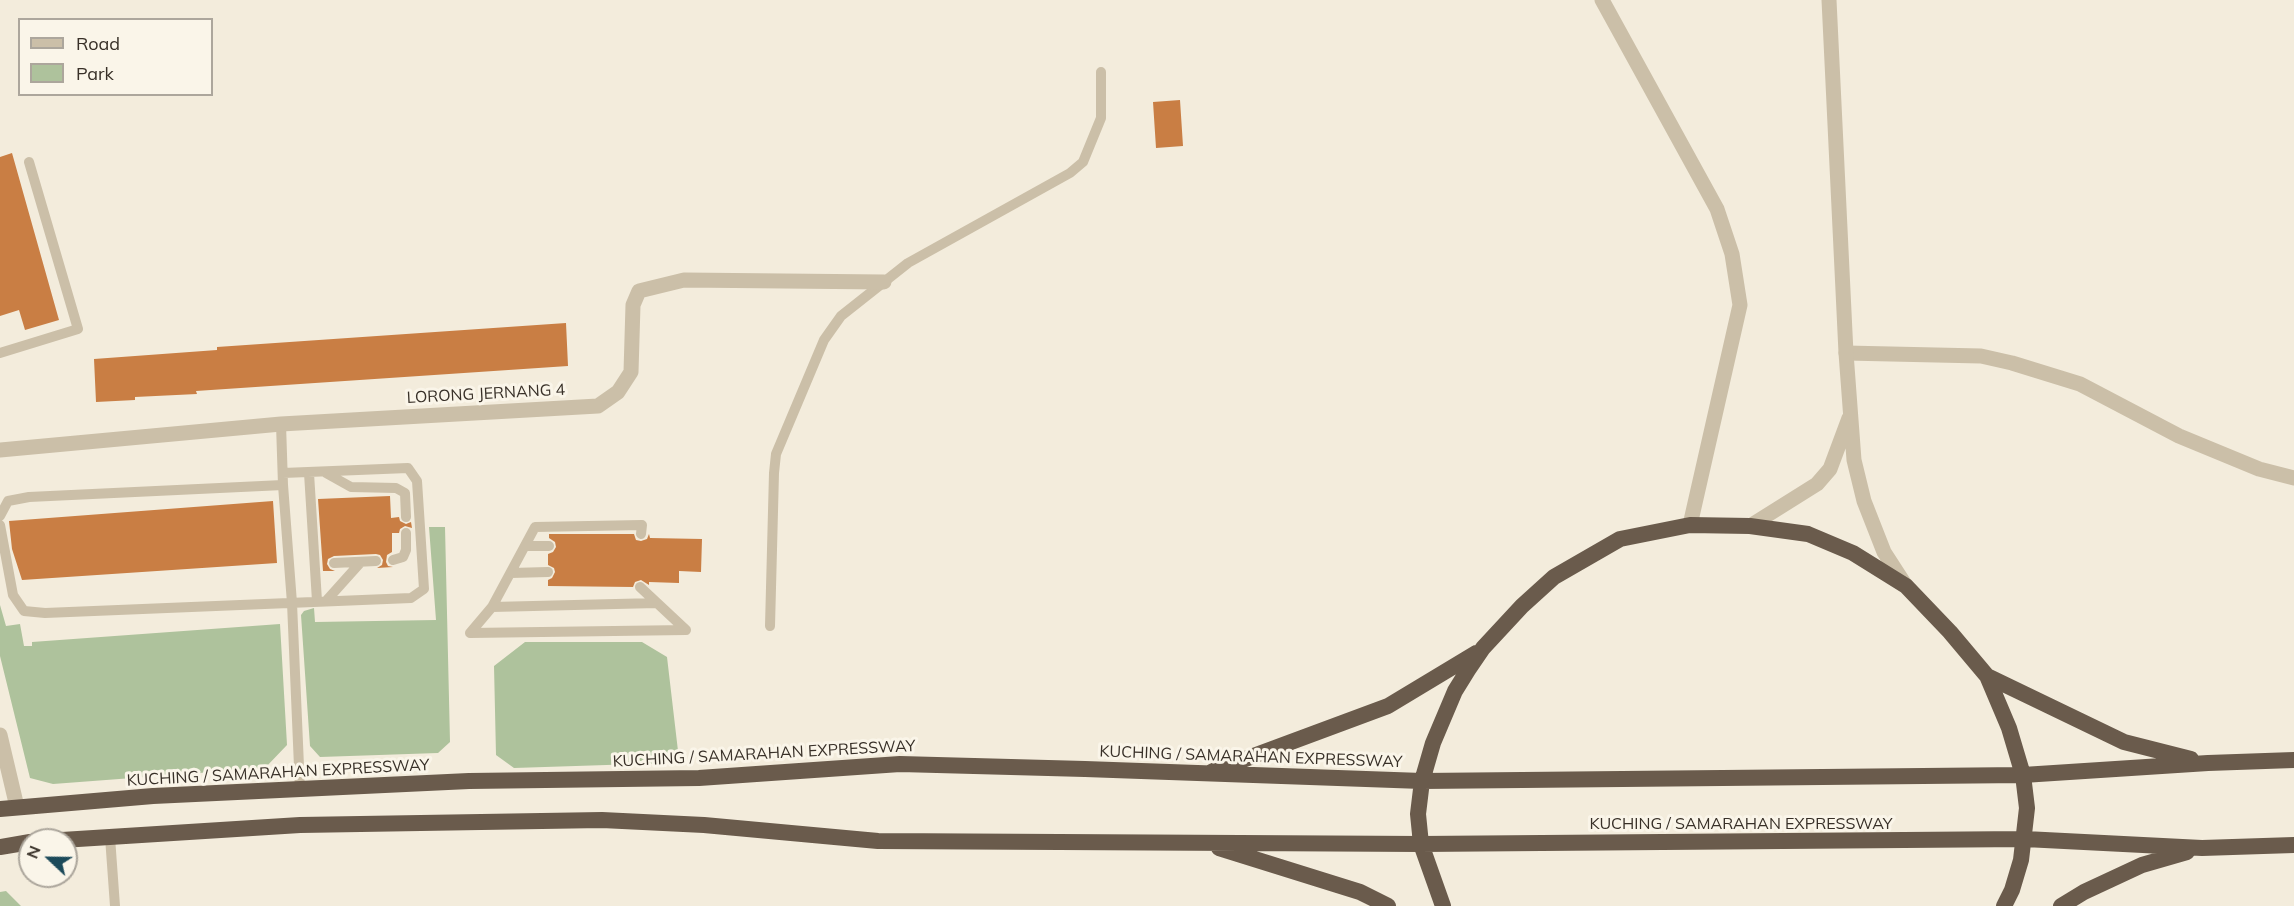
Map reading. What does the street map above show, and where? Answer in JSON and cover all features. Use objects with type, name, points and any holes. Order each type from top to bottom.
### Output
[{"type":"highway","name":"KUCHING / SAMARAHAN EXPRESSWAY","points":[[1443,906],[1421,844],[1418,814],[1422,781],[1444,714],[1455,691],[1483,648],[1522,606],[1554,577],[1620,539],[1690,525],[1750,526],[1808,534],[1853,553],[1906,586],[1950,632],[1987,676],[2009,728],[2023,775],[2027,808],[2025,839],[2012,890],[2004,906]]},
{"type":"highway","points":[[1204,774],[1388,706],[1483,648]]},
{"type":"highway","points":[[1987,676],[2124,742],[2208,763]]},
{"type":"highway","name":"KUCHING / SAMARAHAN EXPRESSWAY","points":[[8,808],[153,796],[469,781],[699,778],[900,764],[1422,781],[2023,775],[2294,760]]},
{"type":"highway","name":"KUCHING / SAMARAHAN EXPRESSWAY","points":[[78,839],[300,825],[602,820],[704,825],[878,841],[1421,844],[2025,839],[2202,848],[2294,845]]},
{"type":"highway","points":[[1202,843],[1360,892],[1388,906]]},
{"type":"highway","points":[[0,847],[18,844]]},
{"type":"highway","points":[[2061,906],[2084,892],[2142,865],[2202,848]]},
{"type":"street","points":[[1602,0],[1717,209],[1732,254],[1740,305],[1690,525]]},
{"type":"street","points":[[1829,0],[1846,353],[1854,460],[1864,501],[1884,552],[1906,586]]},
{"type":"street","name":"LORONG JERNANG 4","points":[[0,450],[281,424],[598,406],[618,392],[631,372],[633,305],[639,291],[684,280],[884,282]]},
{"type":"street","points":[[1846,353],[1981,356],[2012,363],[2080,384],[2179,436],[2259,469],[2294,478]]},
{"type":"street","points":[[1750,526],[1817,484],[1830,469],[1851,412]]},
{"type":"street","points":[[0,735],[8,808]]},
{"type":"lane","points":[[770,626],[776,454],[824,340],[841,316],[908,263],[1070,173],[1083,162],[1101,118],[1101,72]]},
{"type":"lane","points":[[0,353],[78,329],[29,162]]},
{"type":"lane","points":[[281,424],[300,790]]},
{"type":"lane","points":[[0,525],[13,596],[24,611],[45,613],[411,598],[424,589],[417,481],[408,468],[283,473]]},
{"type":"lane","points":[[309,473],[322,601]]},
{"type":"lane","points":[[325,473],[351,487],[396,488],[405,493],[406,517]]},
{"type":"lane","points":[[0,516],[8,501],[29,497],[283,485]]},
{"type":"lane","points":[[640,587],[686,630],[470,633],[492,607],[535,527],[642,525],[641,534]]},
{"type":"lane","points":[[393,560],[404,557],[406,533]]},
{"type":"lane","points":[[525,546],[549,546]]},
{"type":"lane","points":[[334,563],[376,561]]},
{"type":"lane","points":[[322,601],[361,562]]},
{"type":"lane","points":[[511,573],[548,572]]},
{"type":"lane","points":[[492,607],[657,603]]},
{"type":"lane","points":[[110,837],[115,906]]},
{"type":"green space","points":[[429,527],[445,527],[450,742],[438,753],[320,757],[310,746],[301,615],[304,611],[314,608],[315,622],[436,620]]},
{"type":"green space","points":[[0,605],[6,626],[20,624],[24,646],[32,646],[32,642],[280,624],[287,745],[265,768],[53,784],[30,778],[0,656]]},
{"type":"green space","points":[[525,642],[642,642],[667,657],[678,751],[668,763],[514,768],[496,755],[494,666]]},
{"type":"green space","points":[[6,891],[21,906],[0,906],[0,892]]},
{"type":"building","points":[[1180,100],[1183,146],[1156,148],[1153,102]]},
{"type":"building","points":[[12,153],[59,320],[25,330],[19,310],[0,316],[0,157]]},
{"type":"building","points":[[566,323],[568,366],[196,391],[197,394],[135,397],[135,400],[96,402],[94,359],[217,350],[217,347]]},
{"type":"building","points":[[390,496],[391,518],[399,517],[400,521],[406,524],[411,522],[412,528],[405,526],[400,529],[399,533],[392,533],[392,552],[387,555],[386,562],[388,566],[393,567],[377,568],[382,565],[383,560],[380,555],[376,554],[334,556],[328,559],[327,564],[335,571],[323,571],[318,499]]},
{"type":"building","points":[[273,501],[277,563],[22,580],[12,549],[9,521]]},
{"type":"building","points":[[549,534],[634,534],[636,540],[641,541],[647,539],[649,534],[650,538],[702,539],[701,572],[679,571],[679,583],[649,582],[649,585],[641,580],[635,582],[633,587],[548,586],[548,580],[555,572],[554,568],[548,565],[548,554],[556,547],[555,542],[549,538]]}]
